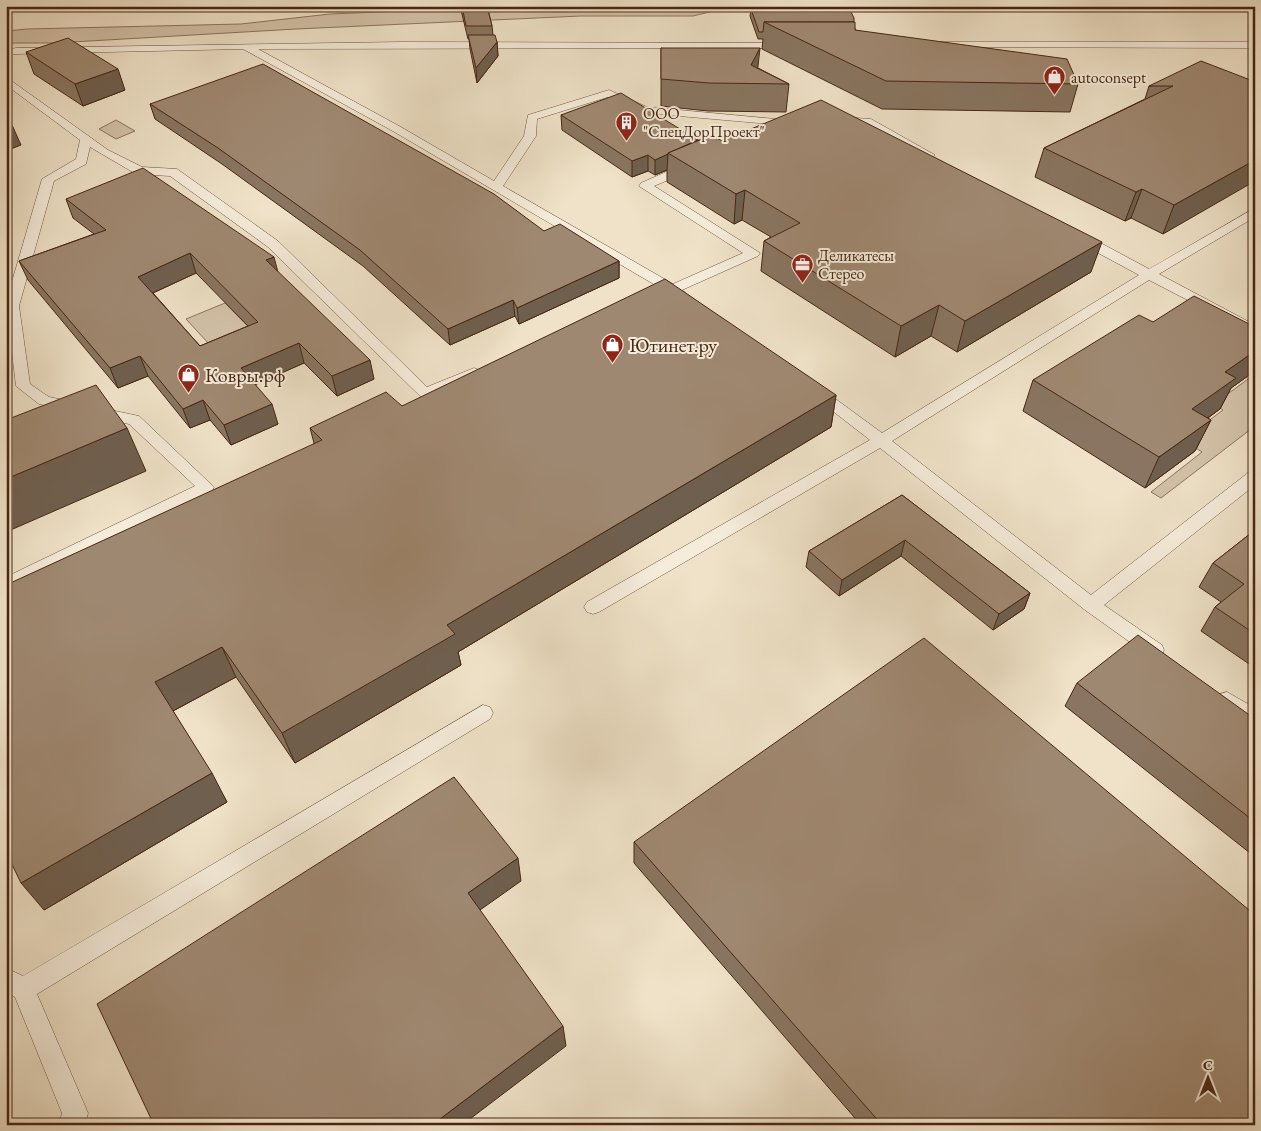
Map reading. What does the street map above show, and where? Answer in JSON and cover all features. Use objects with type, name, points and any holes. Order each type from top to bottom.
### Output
[{"type":"lane","points":[[6,54],[16,51],[246,46],[801,45]]},
{"type":"lane","points":[[929,45],[1255,45]]},
{"type":"lane","points":[[246,46],[496,187],[688,299]]},
{"type":"lane","points":[[6,80],[104,152],[140,171],[173,172],[273,244],[425,393],[490,366]]},
{"type":"lane","points":[[496,187],[530,136],[532,118],[608,93],[645,110],[806,124],[766,133]]},
{"type":"lane","points":[[830,119],[867,122],[944,163]]},
{"type":"lane","points":[[6,585],[206,487],[134,420],[44,401],[23,386],[12,306],[48,179],[82,161],[86,139]]},
{"type":"lane","points":[[645,302],[753,253],[645,186],[704,161]]},
{"type":"lane","points":[[593,606],[881,441],[1148,275],[1255,212]]},
{"type":"lane","points":[[1071,233],[1255,331]]},
{"type":"lane","points":[[803,382],[1091,605],[1165,656]]},
{"type":"lane","points":[[1091,605],[1255,476]]},
{"type":"lane","points":[[1214,691],[1255,719]]},
{"type":"lane","points":[[72,1125],[74,1113],[15,984],[483,713]]},
{"type":"shaded area","points":[[529,6],[734,6],[693,16],[581,16],[296,29],[55,43],[6,43],[6,31],[27,29],[241,24],[330,14]]},
{"type":"shaded area","points":[[116,120],[135,131],[116,139],[99,129]]},
{"type":"shaded area","points":[[225,303],[272,351],[232,369],[186,319]]},
{"type":"shaded area","points":[[1255,374],[1255,426],[1161,498],[1151,492],[1202,452],[1183,440],[1223,410],[1214,404]]},
{"type":"building","points":[[462,6],[487,6],[492,26],[466,26]]},
{"type":"building","points":[[848,6],[854,22],[764,22],[763,32],[759,32],[751,9]]},
{"type":"building","points":[[764,22],[855,22],[855,30],[1067,59],[1078,84],[886,81]]},
{"type":"building","points":[[468,35],[495,35],[497,42],[476,68]]},
{"type":"building","points":[[68,38],[118,69],[75,84],[26,52]]},
{"type":"building","points":[[661,48],[760,48],[751,65],[789,84],[709,83],[661,79]]},
{"type":"building","points":[[1201,61],[1253,81],[1255,80],[1255,160],[1174,205],[1142,189],[1136,192],[1044,148],[1173,86],[1149,86]]},
{"type":"building","points":[[263,64],[494,194],[544,231],[560,224],[619,261],[517,308],[513,300],[448,329],[360,250],[218,148],[150,104]]},
{"type":"building","points":[[621,93],[698,140],[655,160],[648,155],[632,161],[561,115]]},
{"type":"building","points":[[821,100],[1102,242],[965,321],[939,305],[901,326],[764,241],[800,223],[745,190],[736,194],[668,153],[712,135],[722,141]]},
{"type":"building","points":[[6,121],[12,125],[6,127]]},
{"type":"building","points":[[143,168],[274,257],[266,260],[370,360],[332,376],[299,343],[241,368],[272,404],[224,425],[203,400],[183,409],[140,356],[110,368],[19,261],[106,230],[66,199]],"holes":[[[190,253],[258,322],[200,346],[138,277]]]},
{"type":"building","points":[[665,279],[836,395],[447,625],[455,634],[282,733],[222,647],[155,682],[212,773],[21,883],[6,852],[6,585],[322,440],[310,428],[386,392],[402,406]]},
{"type":"building","points":[[1194,296],[1255,327],[1255,351],[1225,372],[1236,378],[1192,409],[1211,420],[1159,457],[1033,380],[1139,315],[1153,322]]},
{"type":"building","points":[[96,385],[127,428],[6,479],[6,420]]},
{"type":"building","points":[[902,495],[1030,593],[999,614],[905,540],[842,580],[809,551]]},
{"type":"building","points":[[1255,530],[1255,634],[1215,607],[1244,584],[1213,563]]},
{"type":"building","points":[[1138,635],[1255,719],[1255,822],[1077,683]]},
{"type":"building","points":[[924,638],[1255,915],[1255,1125],[882,1125],[634,842]]},
{"type":"building","points":[[454,777],[518,858],[468,893],[563,1026],[432,1125],[154,1125],[97,1004]]},
{"type":"place","name":"autoconsept","points":[[1055,96]]},
{"type":"place","name":"ООО \"СпецДорПроект\"","points":[[627,141]]},
{"type":"place","name":"Деликатесы Стерео","points":[[802,283]]},
{"type":"place","name":"Ютинет.ру","points":[[613,364]]},
{"type":"place","name":"Ковры.рф","points":[[189,394]]}]
